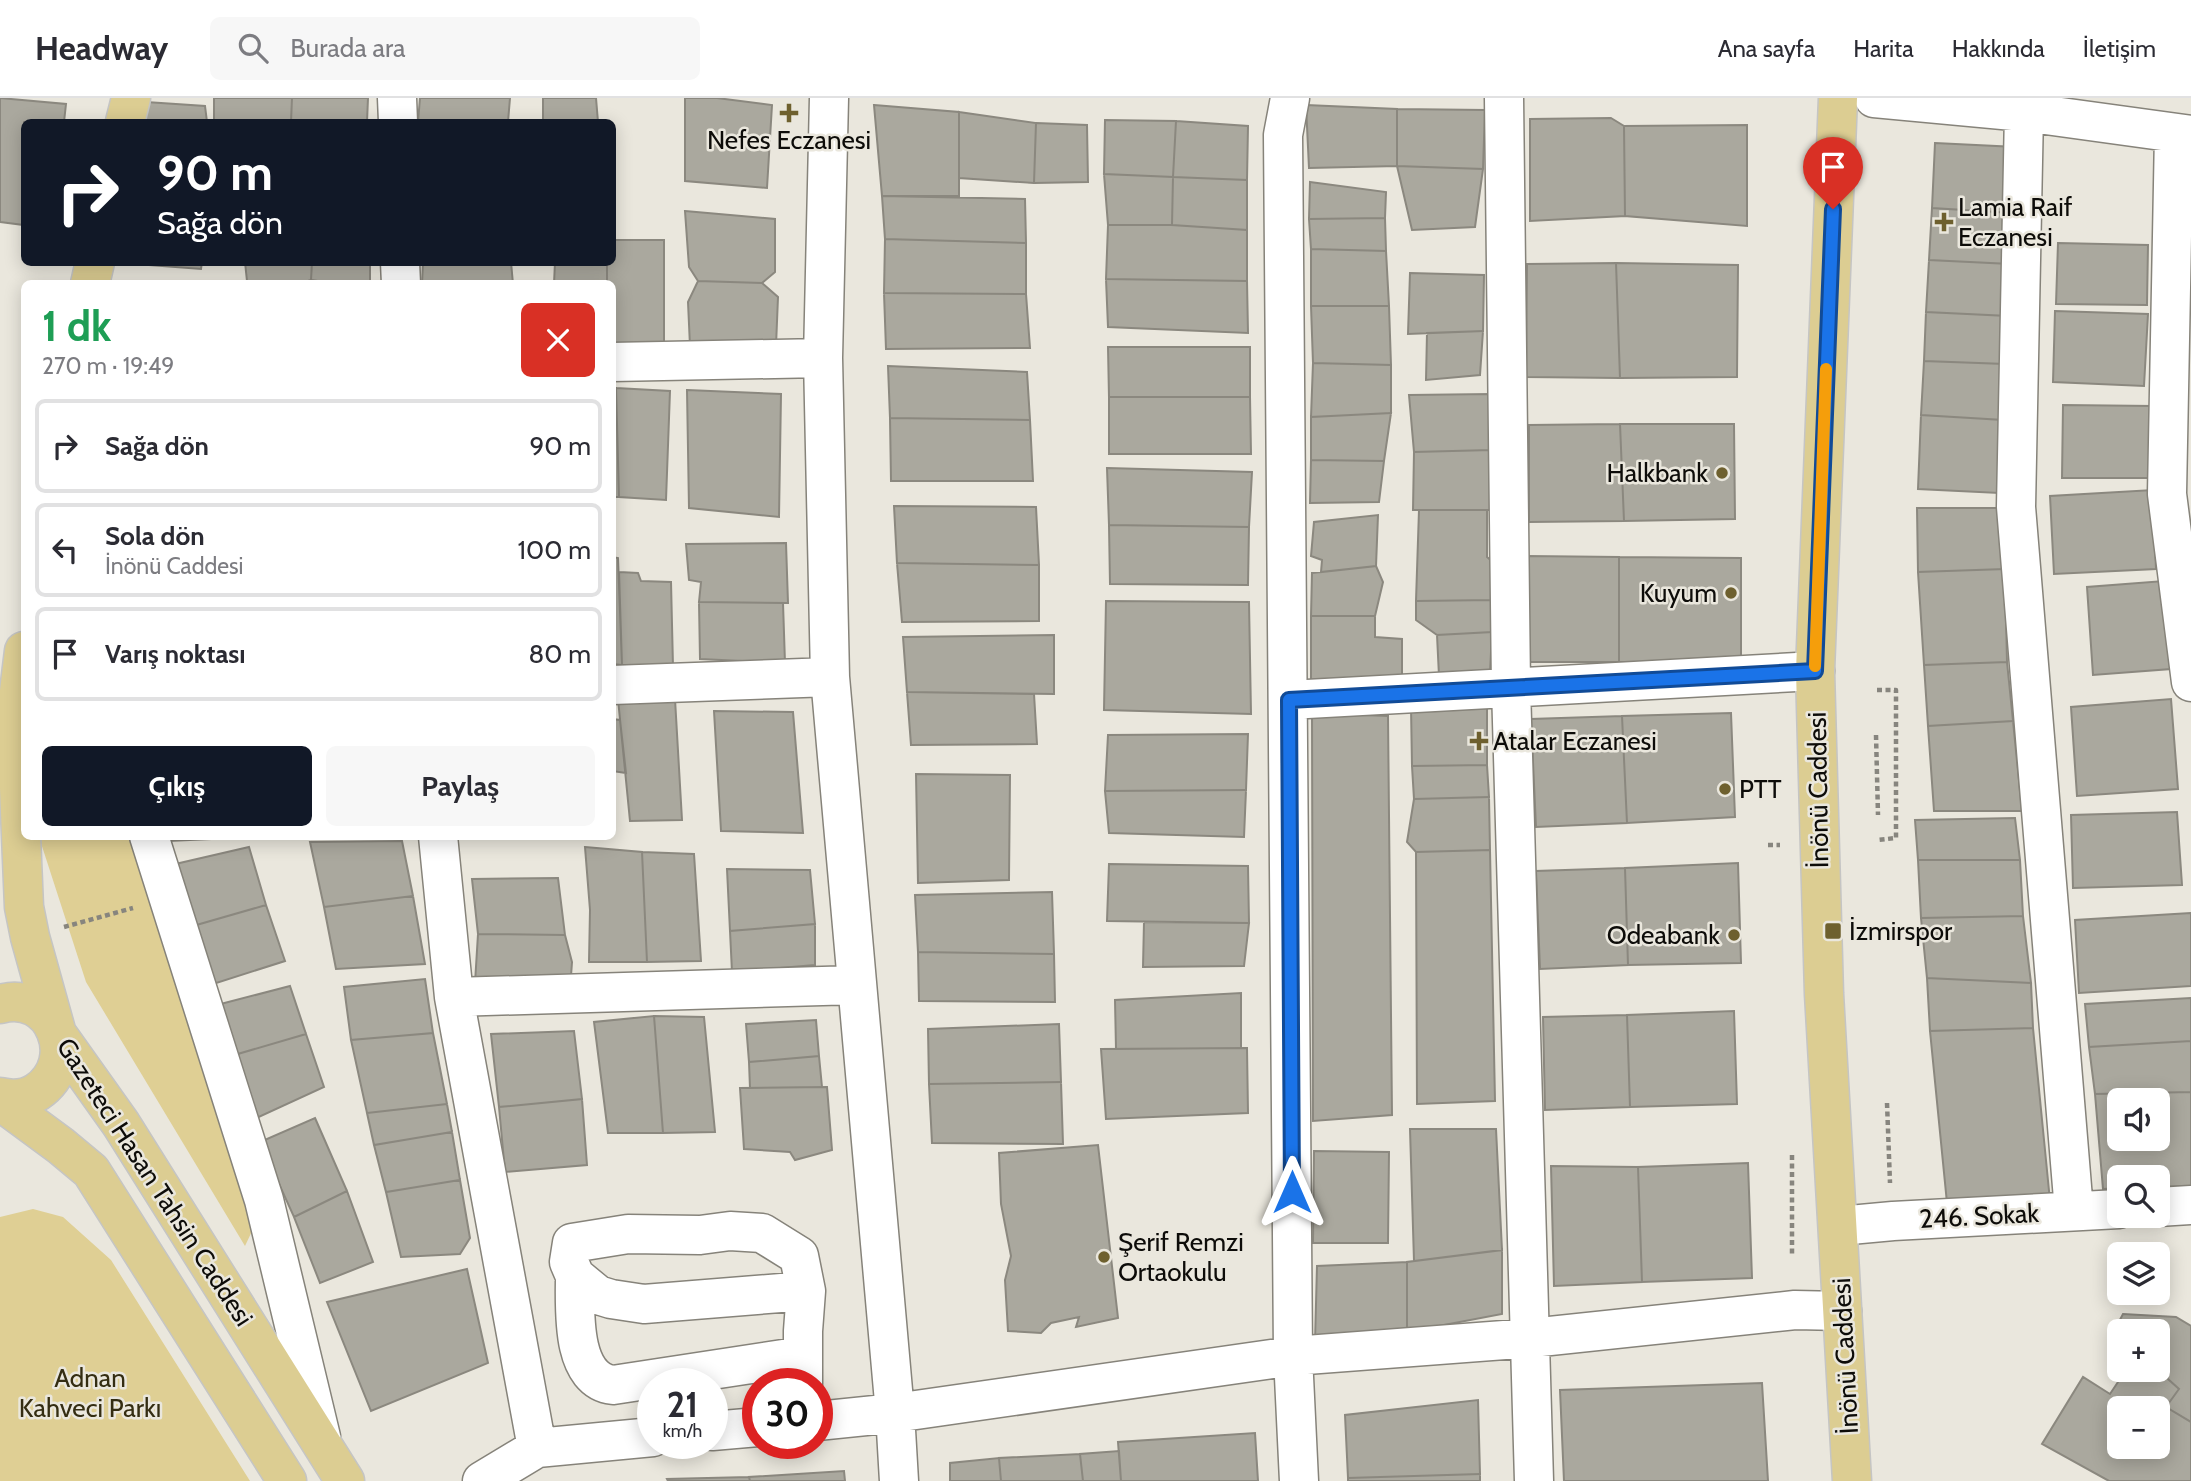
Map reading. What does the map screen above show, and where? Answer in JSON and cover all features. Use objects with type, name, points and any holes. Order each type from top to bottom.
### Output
[{"type":"main road","points":[[126,119],[131,98]]},
{"type":"main road","name":"İnönü Caddesi","points":[[1838,98],[1815,671],[1824,993],[1852,1481]]},
{"type":"main road","name":"Gazeteci Hasan Tahsin Caddesi","points":[[21,676],[16,716],[21,810]]},
{"type":"main road","name":"Gazeteci Hasan Tahsin Caddesi","points":[[23,840],[27,922],[57,1034],[121,1124],[345,1481]]},
{"type":"main road","points":[[0,878],[27,922]]},
{"type":"main road","points":[[0,1004],[21,1003],[37,1009],[49,1019],[61,1048],[54,1076],[45,1087],[19,1099],[0,1099]]},
{"type":"main road","name":"Gazeteci Hasan Tahsin Caddesi","points":[[0,1099],[91,1171],[287,1481]]},
{"type":"main road","points":[[0,1133],[23,1134],[61,1146]]},
{"type":"street","points":[[397,98],[398,119]]},
{"type":"street","points":[[829,98],[823,358],[830,677],[899,1481]]},
{"type":"street","points":[[1290,98],[1283,135],[1293,1356],[1299,1481]]},
{"type":"street","points":[[1504,98],[1511,687],[1534,1481]]},
{"type":"street","points":[[1874,98],[2024,112],[2182,134],[2179,494],[2191,682]]},
{"type":"street","points":[[2024,112],[2016,507],[2074,1211]]},
{"type":"street","points":[[616,362],[823,358]]},
{"type":"street","points":[[1289,700],[1815,671]]},
{"type":"street","points":[[616,685],[830,677]]},
{"type":"street","points":[[150,840],[264,1200],[323,1445]]},
{"type":"street","points":[[438,840],[454,997],[537,1448]]},
{"type":"street","points":[[454,997],[857,985]]},
{"type":"street","points":[[2170,1206],[2191,1205]]},
{"type":"street","name":"246. Sokak","points":[[1839,1226],[2107,1210]]},
{"type":"street","points":[[742,1375],[613,1385],[602,1383],[590,1374],[575,1324],[575,1276],[569,1262],[572,1243],[628,1234],[700,1235],[730,1231],[761,1233],[799,1256],[806,1291],[803,1368]]},
{"type":"street","points":[[575,1276],[598,1295],[644,1304],[806,1291]]},
{"type":"street","points":[[833,1419],[895,1413],[1293,1356],[1531,1338],[1795,1310],[1842,1311]]},
{"type":"street","points":[[482,1481],[537,1448],[637,1439]]},
{"type":"path","points":[[1877,690],[1896,690],[1896,838],[1878,841]]},
{"type":"path","points":[[1875,735],[1878,815]]},
{"type":"path","points":[[1768,845],[1780,845]]},
{"type":"path","points":[[27,922],[168,898]]},
{"type":"path","points":[[1887,1103],[1890,1179]]},
{"type":"path","points":[[1792,1257],[1793,1182]]},
{"type":"green space","points":[[40,840],[138,840],[253,1229],[245,1246],[86,982]]},
{"type":"green space","name":"Adnan Kahveci Parkı","points":[[33,1209],[63,1217],[111,1260],[250,1481],[0,1481],[0,1217]]},
{"type":"building","points":[[0,98],[66,104],[64,119],[21,119],[21,225],[0,222]]},
{"type":"building","points":[[214,98],[292,98],[291,119],[214,119]]},
{"type":"building","points":[[292,98],[368,98],[367,119],[291,119]]},
{"type":"building","points":[[420,98],[510,98],[508,119],[418,119]]},
{"type":"building","points":[[543,98],[596,98],[598,119],[543,119]]},
{"type":"building","points":[[685,98],[717,98],[772,105],[767,188],[685,181]]},
{"type":"building","points":[[146,102],[205,106],[207,119],[143,119]]},
{"type":"building","points":[[874,105],[959,112],[959,196],[882,196]]},
{"type":"building","points":[[1306,105],[1397,109],[1397,166],[1309,168]]},
{"type":"building","points":[[1397,109],[1485,110],[1483,169],[1397,166]]},
{"type":"building","points":[[959,112],[1036,123],[1034,183],[959,178]]},
{"type":"building","points":[[1611,118],[1624,126],[1625,216],[1530,221],[1530,119]]},
{"type":"building","points":[[1105,120],[1176,121],[1173,177],[1104,174]]},
{"type":"building","points":[[1176,121],[1248,126],[1247,180],[1173,177]]},
{"type":"building","points":[[1036,123],[1087,125],[1088,182],[1034,183]]},
{"type":"building","points":[[1747,125],[1747,226],[1625,216],[1624,126]]},
{"type":"building","points":[[1935,143],[2016,147],[2012,213],[1932,208]]},
{"type":"building","points":[[1397,166],[1483,169],[1475,227],[1412,230]]},
{"type":"building","points":[[1104,174],[1173,177],[1172,225],[1108,225]]},
{"type":"building","points":[[1173,177],[1247,180],[1247,230],[1172,225]]},
{"type":"building","points":[[1310,182],[1386,192],[1385,218],[1309,219]]},
{"type":"building","points":[[882,196],[1025,199],[1026,243],[885,239]]},
{"type":"building","points":[[1932,208],[2012,213],[2010,264],[1929,260]]},
{"type":"building","points":[[685,211],[775,219],[775,272],[762,283],[698,281],[689,267]]},
{"type":"building","points":[[1385,218],[1386,251],[1311,249],[1309,219]]},
{"type":"building","points":[[1108,225],[1172,225],[1247,230],[1247,281],[1106,279]]},
{"type":"building","points":[[885,239],[1026,243],[1026,294],[884,293]]},
{"type":"building","points":[[616,240],[664,240],[664,349],[616,347],[616,280],[607,280],[607,266],[616,266]]},
{"type":"building","points":[[2058,243],[2148,245],[2147,305],[2056,304]]},
{"type":"building","points":[[1311,249],[1386,251],[1389,306],[1311,306]]},
{"type":"building","points":[[1929,260],[2010,264],[2008,316],[1926,312]]},
{"type":"building","points":[[1616,263],[1620,378],[1526,377],[1527,264]]},
{"type":"building","points":[[1616,263],[1738,265],[1737,377],[1620,378]]},
{"type":"building","points":[[162,266],[201,266],[201,269]]},
{"type":"building","points":[[245,266],[312,266],[311,280],[247,280]]},
{"type":"building","points":[[312,266],[370,266],[370,280],[311,280]]},
{"type":"building","points":[[423,266],[511,266],[513,280],[422,280]]},
{"type":"building","points":[[555,266],[607,266],[607,280],[554,280]]},
{"type":"building","points":[[1410,273],[1484,275],[1483,331],[1408,334]]},
{"type":"building","points":[[1106,279],[1247,281],[1248,333],[1108,327]]},
{"type":"building","points":[[698,281],[762,283],[778,297],[776,346],[690,346],[688,302]]},
{"type":"building","points":[[884,293],[1026,294],[1030,348],[886,349]]},
{"type":"building","points":[[1311,306],[1389,306],[1391,365],[1313,363]]},
{"type":"building","points":[[2055,311],[2148,314],[2144,386],[2053,382]]},
{"type":"building","points":[[1926,312],[2008,316],[2005,364],[1924,361]]},
{"type":"building","points":[[1483,331],[1480,375],[1426,380],[1427,333]]},
{"type":"building","points":[[1108,347],[1250,347],[1250,397],[1109,397]]},
{"type":"building","points":[[1924,361],[2005,364],[2003,420],[1921,415]]},
{"type":"building","points":[[1313,363],[1391,365],[1391,413],[1311,417]]},
{"type":"building","points":[[888,366],[1027,372],[1030,420],[890,418]]},
{"type":"building","points":[[616,388],[619,497],[616,497]]},
{"type":"building","points":[[616,388],[670,391],[666,500],[619,497]]},
{"type":"building","points":[[687,390],[781,394],[779,517],[689,508]]},
{"type":"building","points":[[1491,394],[1491,450],[1414,452],[1409,395]]},
{"type":"building","points":[[1109,397],[1250,397],[1251,454],[1109,454]]},
{"type":"building","points":[[2063,405],[2153,406],[2153,478],[2062,478]]},
{"type":"building","points":[[1391,413],[1384,461],[1311,460],[1311,417]]},
{"type":"building","points":[[1921,415],[2003,420],[1999,493],[1918,489]]},
{"type":"building","points":[[890,418],[1030,420],[1033,481],[891,481]]},
{"type":"building","points":[[1620,424],[1624,521],[1529,522],[1529,425]]},
{"type":"building","points":[[1620,424],[1734,424],[1735,519],[1624,521]]},
{"type":"building","points":[[1491,450],[1493,510],[1413,510],[1414,452]]},
{"type":"building","points":[[1311,460],[1384,461],[1379,502],[1310,503]]},
{"type":"building","points":[[1107,468],[1252,472],[1249,527],[1109,525]]},
{"type":"building","points":[[2153,490],[2156,569],[2054,574],[2050,496]]},
{"type":"building","points":[[894,506],[1036,507],[1039,565],[897,563]]},
{"type":"building","points":[[1917,508],[2001,508],[2005,569],[1918,572]]},
{"type":"building","points":[[1419,510],[1487,510],[1487,557],[1493,562],[1492,600],[1416,601]]},
{"type":"building","points":[[1378,515],[1376,566],[1321,572],[1322,560],[1311,556],[1314,522]]},
{"type":"building","points":[[1109,525],[1249,527],[1248,585],[1110,584]]},
{"type":"building","points":[[786,543],[788,603],[699,602],[701,582],[689,580],[686,544]]},
{"type":"building","points":[[1527,556],[1619,557],[1619,662],[1526,662]]},
{"type":"building","points":[[1619,557],[1741,558],[1741,662],[1619,662]]},
{"type":"building","points":[[616,558],[618,558],[622,665],[616,664]]},
{"type":"building","points":[[897,563],[1039,565],[1039,621],[902,622]]},
{"type":"building","points":[[1376,566],[1383,582],[1375,616],[1311,616],[1312,573]]},
{"type":"building","points":[[2005,569],[2007,662],[1924,665],[1918,572]]},
{"type":"building","points":[[619,572],[638,573],[641,581],[671,582],[673,667],[622,665]]},
{"type":"building","points":[[2164,581],[2171,669],[2093,675],[2087,587]]},
{"type":"building","points":[[1492,600],[1492,632],[1437,635],[1416,620],[1416,601]]},
{"type":"building","points":[[1106,601],[1249,602],[1251,714],[1104,710]]},
{"type":"building","points":[[699,602],[783,603],[785,663],[700,659]]},
{"type":"building","points":[[1311,616],[1375,616],[1375,637],[1402,639],[1402,684],[1311,682]]},
{"type":"building","points":[[1492,632],[1490,672],[1439,676],[1437,635]]},
{"type":"building","points":[[1054,635],[1054,694],[907,692],[903,637]]},
{"type":"building","points":[[2007,662],[2013,721],[1928,726],[1924,665]]},
{"type":"building","points":[[907,692],[1034,694],[1037,744],[911,745]]},
{"type":"building","points":[[618,699],[675,699],[682,820],[630,821]]},
{"type":"building","points":[[2171,699],[2178,789],[2077,796],[2071,707]]},
{"type":"building","points":[[1487,706],[1487,765],[1412,766],[1411,707]]},
{"type":"building","points":[[714,711],[793,712],[803,833],[721,831]]},
{"type":"building","points":[[1312,713],[1388,716],[1392,1115],[1313,1121]]},
{"type":"building","points":[[1731,713],[1735,817],[1627,823],[1622,716]]},
{"type":"building","points":[[1622,716],[1627,823],[1536,827],[1531,719]]},
{"type":"building","points":[[616,720],[620,720],[626,773],[616,772]]},
{"type":"building","points":[[2013,721],[2022,811],[1934,811],[1928,726]]},
{"type":"building","points":[[1248,734],[1246,790],[1105,791],[1108,735]]},
{"type":"building","points":[[1487,765],[1489,797],[1414,799],[1412,766]]},
{"type":"building","points":[[916,774],[1010,775],[1009,880],[918,883]]},
{"type":"building","points":[[1246,790],[1244,837],[1109,833],[1105,791]]},
{"type":"building","points":[[1489,797],[1490,850],[1416,852],[1407,842],[1414,799]]},
{"type":"building","points":[[2177,812],[2182,885],[2073,888],[2071,815]]},
{"type":"building","points":[[2015,818],[2020,860],[1918,860],[1915,820]]},
{"type":"building","points":[[402,841],[413,896],[324,907],[310,842]]},
{"type":"building","points":[[249,847],[266,905],[193,926],[171,865]]},
{"type":"building","points":[[585,847],[642,852],[647,962],[589,962],[590,910]]},
{"type":"building","points":[[1490,850],[1495,1101],[1417,1104],[1416,852]]},
{"type":"building","points":[[642,852],[694,854],[701,961],[647,962]]},
{"type":"building","points":[[1918,860],[2020,860],[2023,916],[1921,918]]},
{"type":"building","points":[[1738,863],[1741,963],[1628,965],[1625,868]]},
{"type":"building","points":[[1109,864],[1248,866],[1249,923],[1107,921]]},
{"type":"building","points":[[1625,868],[1628,965],[1540,969],[1536,871]]},
{"type":"building","points":[[727,869],[810,870],[815,924],[730,931]]},
{"type":"building","points":[[558,878],[565,935],[478,934],[472,879]]},
{"type":"building","points":[[1052,892],[1054,954],[918,952],[915,895]]},
{"type":"building","points":[[413,896],[425,964],[336,969],[324,907]]},
{"type":"building","points":[[266,905],[285,961],[210,985],[193,926]]},
{"type":"building","points":[[2191,913],[2191,986],[2079,993],[2075,920]]},
{"type":"building","points":[[2023,916],[2031,983],[1927,978],[1921,918]]},
{"type":"building","points":[[1144,922],[1249,923],[1244,966],[1143,967]]},
{"type":"building","points":[[815,924],[815,965],[732,972],[730,931]]},
{"type":"building","points":[[478,934],[565,935],[572,962],[570,990],[475,983]]},
{"type":"building","points":[[918,952],[1054,954],[1055,1002],[919,1001]]},
{"type":"building","points":[[1927,978],[2031,983],[2033,1028],[1930,1031]]},
{"type":"building","points":[[425,979],[433,1033],[351,1040],[344,987]]},
{"type":"building","points":[[290,986],[306,1034],[231,1056],[213,1006]]},
{"type":"building","points":[[1241,993],[1241,1048],[1116,1049],[1115,1000]]},
{"type":"building","points":[[2191,998],[2191,1041],[2089,1047],[2085,1004]]},
{"type":"building","points":[[1734,1011],[1737,1104],[1630,1107],[1627,1015]]},
{"type":"building","points":[[1627,1015],[1630,1107],[1545,1110],[1543,1017]]},
{"type":"building","points":[[654,1016],[663,1133],[608,1133],[594,1022]]},
{"type":"building","points":[[654,1016],[704,1017],[715,1132],[663,1133]]},
{"type":"building","points":[[816,1020],[819,1056],[749,1062],[746,1024]]},
{"type":"building","points":[[1059,1024],[1061,1082],[929,1084],[928,1029]]},
{"type":"building","points":[[2033,1028],[2050,1201],[1947,1203],[1930,1031]]},
{"type":"building","points":[[574,1031],[582,1099],[499,1107],[491,1034]]},
{"type":"building","points":[[433,1033],[447,1104],[367,1113],[351,1040]]},
{"type":"building","points":[[306,1034],[324,1087],[252,1120],[231,1056]]},
{"type":"building","points":[[2191,1041],[2191,1092],[2170,1092],[2170,1088],[2107,1088],[2107,1094],[2095,1094],[2089,1047]]},
{"type":"building","points":[[1247,1048],[1248,1113],[1106,1119],[1101,1049]]},
{"type":"building","points":[[819,1056],[822,1087],[750,1088],[749,1062]]},
{"type":"building","points":[[1061,1082],[1063,1144],[932,1143],[929,1084]]},
{"type":"building","points":[[827,1087],[832,1150],[795,1160],[790,1152],[744,1149],[740,1088]]},
{"type":"building","points":[[2170,1092],[2191,1092],[2191,1186],[2170,1187],[2170,1165],[2107,1165],[2107,1189],[2103,1189],[2095,1094],[2107,1094],[2107,1151],[2170,1151]]},
{"type":"building","points":[[582,1099],[587,1165],[505,1172],[499,1107]]},
{"type":"building","points":[[447,1104],[452,1132],[374,1145],[367,1113]]},
{"type":"building","points":[[315,1118],[347,1191],[294,1217],[260,1142]]},
{"type":"building","points":[[1410,1129],[1496,1129],[1502,1250],[1414,1261]]},
{"type":"building","points":[[452,1132],[460,1180],[386,1192],[374,1145]]},
{"type":"building","name":"Şerif Remzi Ortaokulu","points":[[1098,1145],[1118,1318],[1076,1327],[1079,1317],[1051,1323],[1041,1333],[1008,1331],[1005,1280],[1011,1256],[1001,1204],[999,1153]]},
{"type":"building","points":[[1314,1151],[1389,1152],[1388,1243],[1313,1243]]},
{"type":"building","points":[[1748,1163],[1752,1278],[1642,1282],[1638,1167]]},
{"type":"building","points":[[1551,1166],[1638,1167],[1642,1282],[1554,1286]]},
{"type":"building","points":[[460,1180],[470,1238],[460,1254],[401,1257],[386,1192]]},
{"type":"building","points":[[347,1191],[373,1262],[320,1283],[294,1217]]},
{"type":"building","points":[[1502,1250],[1502,1314],[1407,1332],[1407,1262]]},
{"type":"building","points":[[1407,1262],[1407,1332],[1315,1342],[1317,1266]]},
{"type":"building","points":[[467,1269],[488,1363],[371,1411],[327,1302]]},
{"type":"building","points":[[2123,1314],[2176,1317],[2191,1326],[2191,1422],[2170,1409],[2170,1401],[2179,1389],[2170,1381],[2170,1319],[2120,1319]]},
{"type":"building","points":[[2083,1377],[2110,1394],[2118,1382],[2170,1381],[2179,1389],[2170,1401],[2170,1396],[2107,1396],[2107,1459],[2170,1459],[2170,1409],[2191,1422],[2191,1481],[2109,1481],[2042,1444]]},
{"type":"building","points":[[1762,1383],[1768,1481],[1564,1481],[1560,1390]]},
{"type":"building","points":[[1478,1400],[1480,1474],[1348,1478],[1345,1415]]},
{"type":"building","points":[[1255,1433],[1258,1481],[1121,1481],[1118,1442]]},
{"type":"building","points":[[1119,1451],[1121,1481],[1083,1481],[1080,1454]]},
{"type":"building","points":[[1080,1454],[1083,1481],[1001,1481],[999,1458]]},
{"type":"building","points":[[999,1458],[1001,1481],[950,1481],[950,1463]]},
{"type":"building","points":[[844,1471],[845,1481],[750,1481],[749,1477]]},
{"type":"building","points":[[1480,1474],[1480,1481],[1348,1481],[1348,1478]]},
{"type":"building","points":[[749,1477],[750,1481],[667,1479]]},
{"type":"slow traffic","points":[[1815,666],[1826,369]]},
{"type":"place","name":"Nefes Eczanesi","points":[[789,113]]},
{"type":"place","name":"Lamia Raif Eczanesi","points":[[1944,222]]},
{"type":"place","name":"Halkbank","points":[[1722,473]]},
{"type":"place","name":"Kuyum","points":[[1731,593]]},
{"type":"place","name":"Atalar Eczanesi","points":[[1479,741]]},
{"type":"place","name":"PTT","points":[[1725,789]]},
{"type":"place","name":"İzmirspor","points":[[1833,931]]},
{"type":"place","name":"Odeabank","points":[[1734,935]]},
{"type":"place","name":"Şerif Remzi Ortaokulu","points":[[1104,1257]]},
{"type":"route","points":[[1292,1192],[1289,700],[1815,671],[1833,209]]}]
